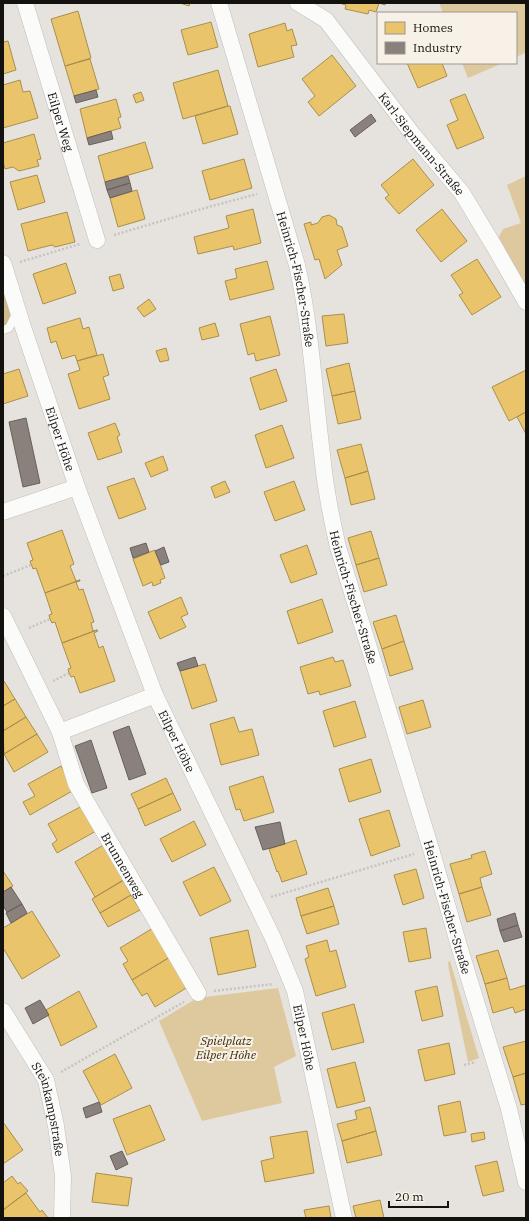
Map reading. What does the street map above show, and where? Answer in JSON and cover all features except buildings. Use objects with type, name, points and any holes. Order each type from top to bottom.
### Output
[{"type":"street","name":"Eilper Weg","points":[[25,3],[97,240]]},
{"type":"street","name":"Heinrich-Fischer-Straße","points":[[219,3],[275,189],[302,287],[309,334],[322,456],[332,522],[338,547],[509,1109],[526,1182]]},
{"type":"street","name":"Karl-Siepmann-Straße","points":[[298,3],[326,20],[414,136],[462,194],[526,302]]},
{"type":"street","name":"Eilper Höhe","points":[[3,265],[77,487],[155,695],[256,902],[295,991],[344,1218]]},
{"type":"street","points":[[3,512],[77,487]]},
{"type":"street","name":"Brunnenweg","points":[[3,616],[60,732],[76,784],[198,993]]},
{"type":"street","points":[[60,732],[155,695]]},
{"type":"street","name":"Steinkampstraße","points":[[3,1011],[46,1080],[56,1126],[63,1176],[62,1218]]},
{"type":"lane","points":[[3,330],[9,328],[18,310]]},
{"type":"path","points":[[3,265],[97,240],[275,189]]},
{"type":"path","points":[[3,576],[31,565]]},
{"type":"path","points":[[12,635],[50,619]]},
{"type":"path","points":[[256,902],[420,852]]},
{"type":"path","points":[[46,1080],[198,993],[291,982]]},
{"type":"green space","points":[[439,3],[526,3],[526,54],[525,53],[517,57],[517,12],[443,12]]},
{"type":"green space","points":[[462,64],[501,64],[468,78]]},
{"type":"green space","points":[[526,176],[526,302],[494,246],[503,229],[521,223],[507,185]]},
{"type":"green space","points":[[450,961],[479,1058],[468,1062],[449,970],[448,962]]},
{"type":"green space","name":"Spielplatz Eilper Höhe","points":[[278,988],[296,1056],[274,1067],[282,1103],[202,1121],[159,1021],[197,998]]},
{"type":"shaded area","points":[[3,263],[18,310],[3,330]]}]
